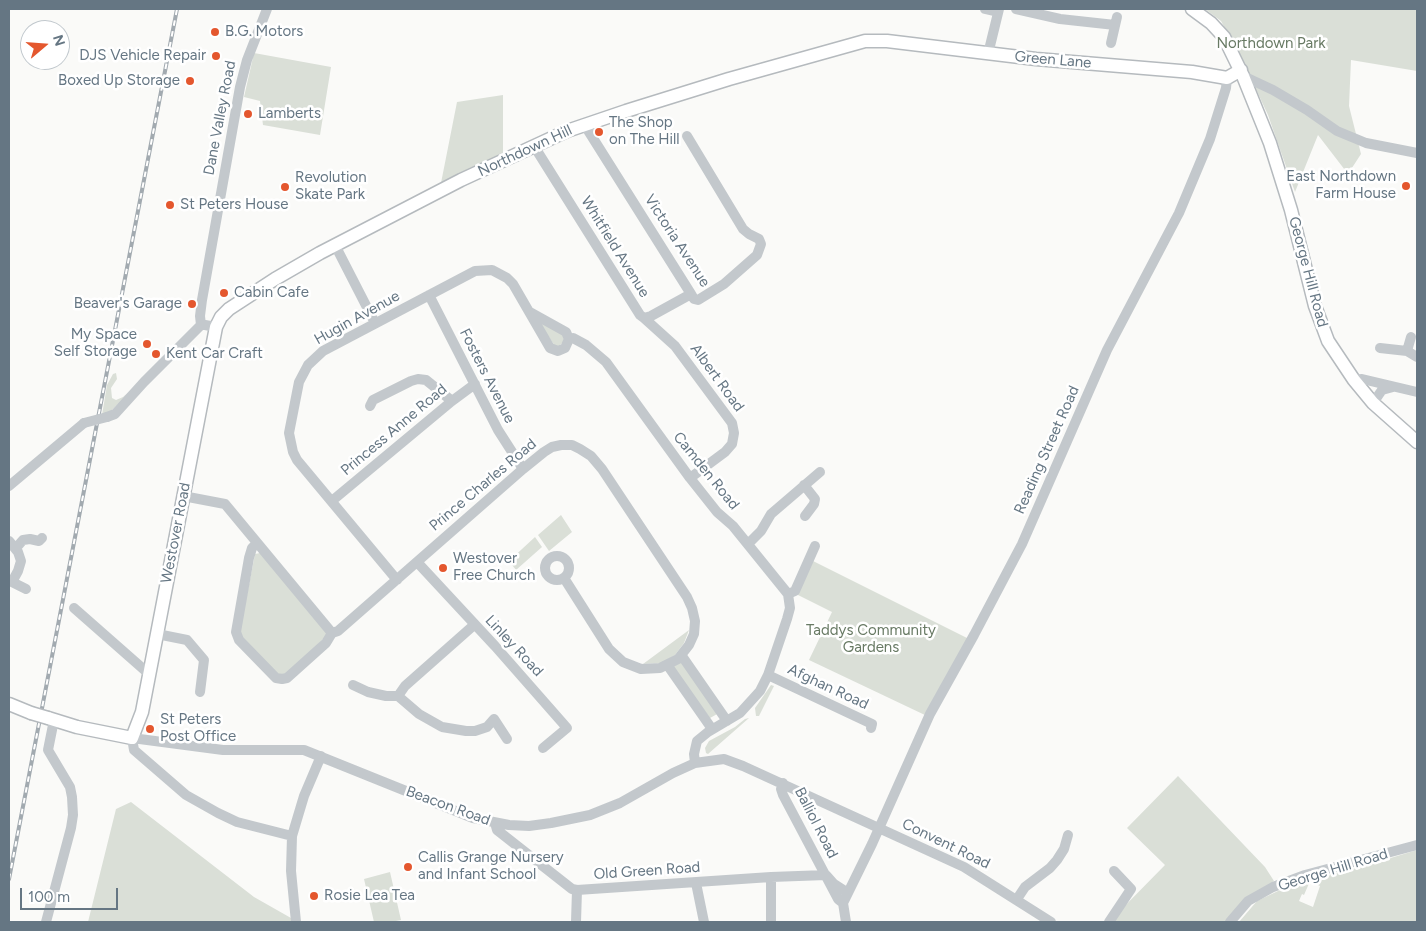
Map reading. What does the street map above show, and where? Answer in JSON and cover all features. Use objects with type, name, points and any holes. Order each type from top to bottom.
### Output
[{"type":"main road","name":"George Hill Road","points":[[1192,9],[1212,23],[1224,38],[1242,73],[1270,143],[1289,202],[1315,306],[1321,325],[1335,353],[1373,403],[1417,442]]},
{"type":"main road","name":"Green Lane","points":[[865,41],[887,41],[988,54],[1192,72],[1227,78]]},
{"type":"main road","name":"Northdown Hill","points":[[216,327],[229,309],[292,268],[462,180],[534,146],[584,124],[729,79],[865,41]]},
{"type":"main road","points":[[1227,78],[1242,73]]},
{"type":"main road","name":"Westover Road","points":[[132,738],[142,712],[216,327]]},
{"type":"main road","name":"Beacon Road","points":[[9,704],[77,727],[132,738]]},
{"type":"street","name":"Dane Valley Road","points":[[201,325],[202,300],[240,87],[247,60],[267,9]]},
{"type":"street","points":[[985,9],[998,10],[988,54]]},
{"type":"street","points":[[1016,9],[1060,19],[1116,21],[1111,43]]},
{"type":"street","points":[[1242,73],[1307,110],[1337,131],[1366,142],[1417,153]]},
{"type":"street","name":"Reading Street Road","points":[[843,903],[872,844],[930,714],[1022,544],[1107,350],[1179,213],[1210,139],[1226,88],[1227,78]]},
{"type":"street","name":"Victoria Avenue","points":[[584,124],[694,299],[698,300],[724,284],[757,255],[761,244],[759,239],[748,234],[743,229],[690,149],[687,136]]},
{"type":"street","name":"Whitfield Avenue","points":[[534,146],[644,318],[691,294]]},
{"type":"street","points":[[335,245],[375,323]]},
{"type":"street","name":"Hugin Avenue","points":[[397,580],[292,452],[289,432],[299,382],[308,365],[323,351],[475,272],[492,270],[500,273],[514,284],[550,348],[558,351],[562,350],[567,345],[569,339],[567,334],[530,312]]},
{"type":"street","name":"Fosters Avenue","points":[[429,295],[498,430],[523,468]]},
{"type":"street","name":"Albert Road","points":[[644,318],[675,346],[732,423],[734,433],[732,444],[725,452],[690,478]]},
{"type":"street","points":[[9,486],[84,423],[115,414],[201,325],[205,324],[216,327]]},
{"type":"street","points":[[1407,351],[1411,337]]},
{"type":"street","name":"Hugin Avenue","points":[[569,339],[574,338],[586,345],[606,362]]},
{"type":"street","points":[[1380,348],[1407,351],[1417,357]]},
{"type":"street","name":"Camden Road","points":[[606,362],[690,478],[717,512],[733,526],[788,594]]},
{"type":"street","points":[[370,406],[373,400],[411,380],[418,379],[426,380],[452,401]]},
{"type":"street","points":[[1354,380],[1362,379],[1417,392]]},
{"type":"street","name":"Princess Anne Road","points":[[333,500],[475,384]]},
{"type":"street","points":[[1373,403],[1382,390],[1394,387]]},
{"type":"street","name":"Prince Charles Road","points":[[257,543],[252,548],[249,558],[236,632],[238,640],[276,678],[287,678],[326,644],[332,633],[338,631],[523,468],[552,447],[572,445],[591,456],[602,469],[690,602],[694,614],[695,627],[689,646],[675,661]]},
{"type":"street","points":[[748,544],[761,531],[771,514],[820,472]]},
{"type":"street","points":[[804,485],[815,500],[805,516]]},
{"type":"street","points":[[183,496],[225,504],[332,633]]},
{"type":"street","points":[[26,589],[12,582],[21,561],[12,545],[30,538],[39,541],[42,538]]},
{"type":"street","points":[[695,763],[694,754],[697,741],[749,705],[760,691],[768,675],[787,619],[790,608],[788,594],[795,591],[816,546]]},
{"type":"street","name":"Linley Road","points":[[417,562],[495,646],[567,728],[543,748]]},
{"type":"street","points":[[564,578],[594,626],[618,658],[629,665],[641,669],[654,670],[675,661]]},
{"type":"street","points":[[74,608],[149,674]]},
{"type":"street","points":[[398,696],[405,686],[474,625]]},
{"type":"street","points":[[157,634],[187,640],[204,660],[199,679],[200,692]]},
{"type":"street","points":[[675,661],[728,721]]},
{"type":"street","points":[[675,661],[712,729]]},
{"type":"street","name":"Afghan Road","points":[[768,675],[872,724],[871,728]]},
{"type":"street","points":[[353,685],[368,692],[386,696],[398,696],[419,714],[448,728],[475,731],[487,727],[494,719],[508,739]]},
{"type":"street","points":[[46,922],[73,815],[70,787],[48,750],[51,719]]},
{"type":"street","points":[[132,738],[134,750],[186,795],[237,822],[292,836]]},
{"type":"street","name":"Beacon Road","points":[[132,738],[222,750],[304,750],[473,818],[496,823],[529,826],[590,815],[620,803],[673,773],[695,763],[715,759],[733,762],[878,828]]},
{"type":"street","points":[[296,922],[291,871],[292,836],[304,796],[321,756]]},
{"type":"street","name":"Balliol Road","points":[[782,783],[783,795],[838,899],[843,903]]},
{"type":"street","name":"Old Green Road","points":[[496,823],[497,830],[566,886],[577,890],[826,875]]},
{"type":"street","name":"Convent Road","points":[[878,828],[964,866],[1051,922]]},
{"type":"street","points":[[1017,899],[1025,887],[1050,868],[1057,860],[1068,836]]},
{"type":"street","name":"George Hill Road","points":[[1230,922],[1248,901],[1273,887],[1305,875],[1417,845]]},
{"type":"street","points":[[1109,922],[1131,889],[1114,871]]},
{"type":"street","name":"Balliol Road","points":[[826,875],[834,884],[848,893]]},
{"type":"street","points":[[771,877],[771,922]]},
{"type":"street","points":[[696,882],[704,922]]},
{"type":"street","points":[[576,922],[577,890]]},
{"type":"street","points":[[843,903],[846,922]]},
{"type":"green space","name":"Northdown Park","points":[[1205,9],[1417,9],[1417,71],[1351,60],[1349,106],[1361,154],[1348,174],[1318,135],[1295,192],[1268,115],[1248,72],[1243,66],[1238,52],[1221,21]]},
{"type":"green space","points":[[254,53],[331,67],[320,135],[263,125],[260,101],[244,97]]},
{"type":"green space","points":[[503,95],[503,153],[441,183],[457,102]]},
{"type":"green space","points":[[539,322],[563,334],[565,341],[556,348]]},
{"type":"green space","points":[[116,373],[117,379],[111,388],[112,398],[116,400],[130,391],[110,412],[102,415],[107,385],[113,374]]},
{"type":"green space","points":[[561,515],[572,532],[549,551],[538,535]]},
{"type":"green space","points":[[535,537],[542,547],[516,570],[509,561]]},
{"type":"green space","points":[[260,553],[328,634],[288,675],[280,676],[239,635],[255,554]]},
{"type":"green space","name":"Taddys Community Gardens","points":[[811,560],[969,639],[927,716],[809,660],[832,612],[796,594]]},
{"type":"green space","points":[[689,630],[684,643],[675,655],[661,663],[643,664]]},
{"type":"green space","points":[[677,663],[682,663],[719,713],[710,718],[674,670],[674,666]]},
{"type":"green space","points":[[771,685],[774,686],[759,716],[756,716],[755,708]]},
{"type":"green space","points":[[749,718],[708,754],[706,753],[705,748],[709,741]]},
{"type":"green space","points":[[1178,776],[1265,867],[1274,881],[1244,901],[1226,922],[1109,922],[1165,865],[1127,828]]},
{"type":"green space","points":[[131,802],[254,897],[291,918],[292,922],[88,922],[116,809]]},
{"type":"green space","points":[[1417,850],[1417,922],[1239,922],[1257,901],[1297,882],[1361,867]],"holes":[[[1310,881],[1320,886],[1313,907],[1299,901]]]},
{"type":"green space","points":[[390,872],[401,920],[374,922],[364,879]]},
{"type":"railway","points":[[9,879],[177,9]]},
{"type":"place","name":"B.G. Motors","points":[[215,32]]},
{"type":"place","name":"DJS Vehicle Repair","points":[[216,56]]},
{"type":"place","name":"Boxed Up Storage","points":[[190,81]]},
{"type":"place","name":"Lamberts","points":[[248,114]]},
{"type":"place","name":"The Shop on The Hill","points":[[599,132]]},
{"type":"place","name":"East Northdown Farm House","points":[[1406,186]]},
{"type":"place","name":"Revolution Skate Park","points":[[285,187]]},
{"type":"place","name":"St Peters House","points":[[170,205]]},
{"type":"place","name":"Cabin Cafe","points":[[224,293]]},
{"type":"place","name":"Beaver's Garage","points":[[192,304]]},
{"type":"place","name":"My Space Self Storage","points":[[147,344]]},
{"type":"place","name":"Kent Car Craft","points":[[156,354]]},
{"type":"place","name":"Westover Free Church","points":[[443,568]]},
{"type":"place","name":"St Peters Post Office","points":[[150,729]]},
{"type":"place","name":"Callis Grange Nursery and Infant School","points":[[408,867]]},
{"type":"place","name":"Rosie Lea Tea","points":[[314,896]]}]
